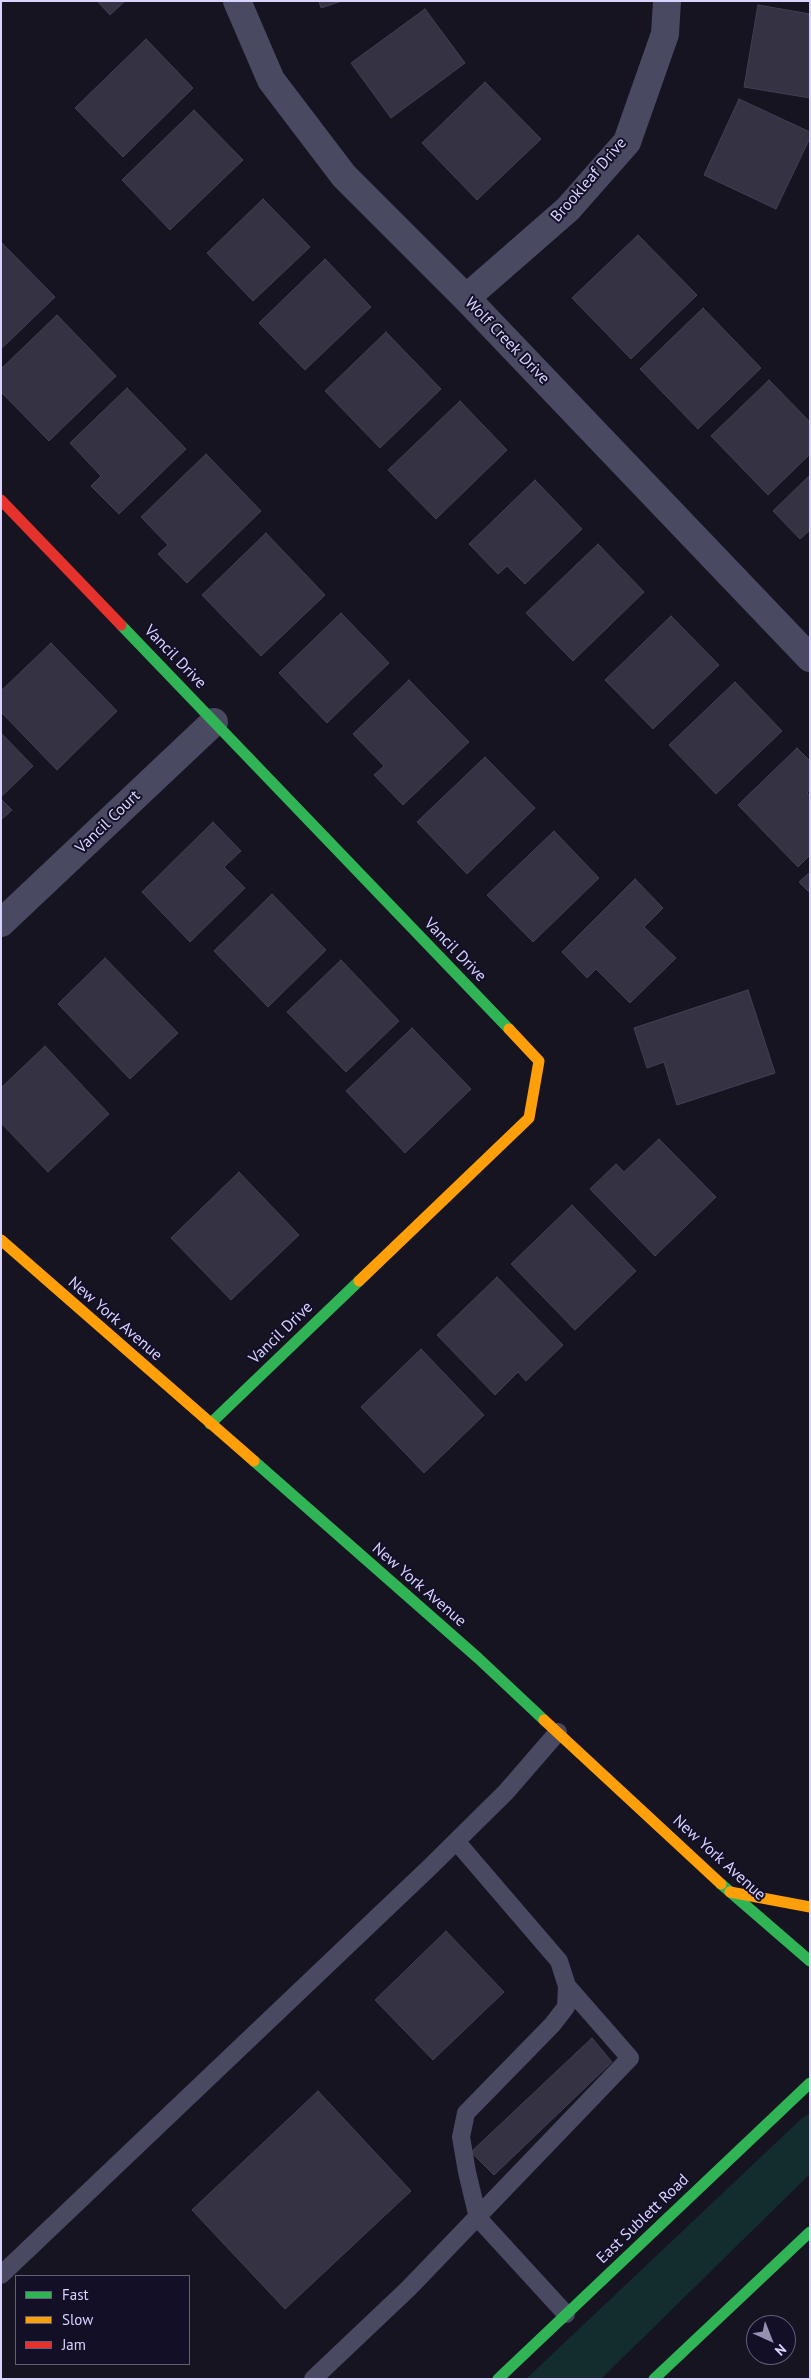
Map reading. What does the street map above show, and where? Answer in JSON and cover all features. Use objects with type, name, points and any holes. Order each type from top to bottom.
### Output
[{"type":"main road","name":"Vancil Drive","points":[[1,500],[540,1061],[529,1118],[210,1424]]},
{"type":"main road","name":"New York Avenue","points":[[1,1240],[478,1658],[730,1892],[810,1962]]},
{"type":"main road","points":[[730,1892],[810,1907]]},
{"type":"main road","name":"East Sublett Road","points":[[498,2379],[810,2082]]},
{"type":"main road","points":[[654,2379],[810,2232]]},
{"type":"main road","points":[[787,2252],[810,2242]]},
{"type":"street","name":"Wolf Creek Drive","points":[[237,1],[271,80],[344,176],[466,298],[810,658]]},
{"type":"street","name":"Brookleaf Drive","points":[[466,298],[568,209],[627,142],[665,34],[667,1]]},
{"type":"street","name":"Vancil Court","points":[[1,923],[214,722]]},
{"type":"lane","points":[[1,2275],[456,1842],[506,1792],[558,1732]]},
{"type":"lane","points":[[456,1842],[559,1961],[567,1986],[566,2007],[552,2025],[466,2113],[461,2137],[478,2218],[566,2314]]},
{"type":"lane","points":[[314,2379],[409,2288],[478,2218],[630,2058],[567,1986]]},
{"type":"green space","points":[[810,2113],[810,2174],[601,2379],[526,2379],[801,2119]]},
{"type":"building","points":[[97,1],[125,1],[110,15]]},
{"type":"building","points":[[319,1],[342,1],[321,8]]},
{"type":"building","points":[[758,5],[810,14],[810,98],[744,87]]},
{"type":"building","points":[[425,9],[465,63],[391,118],[351,63]]},
{"type":"building","points":[[146,39],[193,88],[123,157],[75,108]]},
{"type":"building","points":[[485,82],[541,139],[477,200],[422,143]]},
{"type":"building","points":[[739,99],[810,132],[810,138],[776,209],[704,175]]},
{"type":"building","points":[[194,110],[243,160],[170,230],[122,180]]},
{"type":"building","points":[[263,199],[310,247],[253,301],[207,253]]},
{"type":"building","points":[[638,235],[697,295],[631,359],[572,298]]},
{"type":"building","points":[[1,242],[55,297],[1,349]]},
{"type":"building","points":[[325,259],[371,307],[305,370],[259,323]]},
{"type":"building","points":[[703,308],[761,368],[698,429],[640,369]]},
{"type":"building","points":[[57,315],[116,376],[49,441],[1,392],[1,369]]},
{"type":"building","points":[[386,332],[441,389],[380,448],[325,391]]},
{"type":"building","points":[[769,380],[810,422],[810,454],[768,495],[711,436]]},
{"type":"building","points":[[127,388],[186,449],[119,514],[91,486],[101,476],[70,443]]},
{"type":"building","points":[[460,401],[507,450],[436,519],[388,470]]},
{"type":"building","points":[[206,454],[261,511],[187,583],[158,554],[168,545],[141,517]]},
{"type":"building","points":[[810,475],[810,530],[800,539],[773,511]]},
{"type":"building","points":[[535,480],[582,529],[525,584],[507,566],[498,574],[469,544]]},
{"type":"building","points":[[266,533],[325,595],[261,656],[202,595]]},
{"type":"building","points":[[598,544],[644,592],[573,661],[526,613]]},
{"type":"building","points":[[341,613],[389,663],[327,723],[279,673]]},
{"type":"building","points":[[671,616],[719,665],[653,729],[605,680]]},
{"type":"building","points":[[51,643],[117,711],[57,770],[1,712],[1,691]]},
{"type":"building","points":[[409,680],[469,742],[403,805],[374,775],[384,766],[353,734]]},
{"type":"building","points":[[735,682],[782,731],[716,794],[669,745]]},
{"type":"building","points":[[1,733],[33,766],[1,797]]},
{"type":"building","points":[[797,748],[810,761],[810,790],[807,793],[810,796],[810,855],[798,867],[738,805]]},
{"type":"building","points":[[485,757],[535,808],[467,874],[417,822]]},
{"type":"building","points":[[1,799],[12,810],[1,820]]},
{"type":"building","points":[[213,822],[241,851],[224,867],[245,888],[190,942],[142,892]]},
{"type":"building","points":[[554,831],[599,878],[533,942],[487,895]]},
{"type":"building","points":[[810,872],[810,893],[799,882]]},
{"type":"building","points":[[635,879],[663,908],[644,927],[676,958],[630,1003],[596,969],[587,978],[562,952]]},
{"type":"building","points":[[272,894],[326,950],[268,1007],[214,951]]},
{"type":"building","points":[[105,958],[178,1033],[130,1079],[58,1004]]},
{"type":"building","points":[[341,960],[399,1021],[346,1072],[287,1012]]},
{"type":"building","points":[[748,990],[775,1073],[677,1105],[664,1062],[647,1068],[634,1028]]},
{"type":"building","points":[[412,1028],[471,1089],[405,1153],[346,1091]]},
{"type":"building","points":[[45,1046],[109,1114],[48,1172],[1,1123],[1,1088]]},
{"type":"building","points":[[659,1139],[716,1197],[655,1256],[590,1189],[616,1164],[624,1172]]},
{"type":"building","points":[[239,1172],[299,1235],[231,1300],[171,1238]]},
{"type":"building","points":[[572,1205],[636,1271],[575,1330],[511,1264]]},
{"type":"building","points":[[497,1277],[563,1345],[526,1381],[518,1372],[495,1395],[437,1335]]},
{"type":"building","points":[[421,1349],[484,1415],[424,1473],[361,1407]]},
{"type":"building","points":[[446,1931],[504,1992],[433,2060],[375,2000]]},
{"type":"building","points":[[592,2038],[612,2062],[494,2175],[471,2152]]},
{"type":"building","points":[[318,2091],[411,2191],[285,2309],[192,2210]]},
{"type":"traffic: fast","points":[[121,625],[509,1029]]},
{"type":"traffic: fast","points":[[210,1424],[359,1281]]},
{"type":"traffic: fast","points":[[254,1461],[478,1658],[544,1720]]},
{"type":"traffic: fast","points":[[721,1884],[810,1961]]},
{"type":"traffic: fast","points":[[498,2379],[810,2083]]},
{"type":"traffic: fast","points":[[654,2379],[810,2232]]},
{"type":"traffic: slow","points":[[359,1281],[529,1118],[539,1061],[509,1029]]},
{"type":"traffic: slow","points":[[1,1240],[254,1461]]},
{"type":"traffic: slow","points":[[544,1720],[721,1884]]},
{"type":"traffic: slow","points":[[730,1892],[810,1907]]},
{"type":"traffic: jam","points":[[1,500],[121,625]]}]
